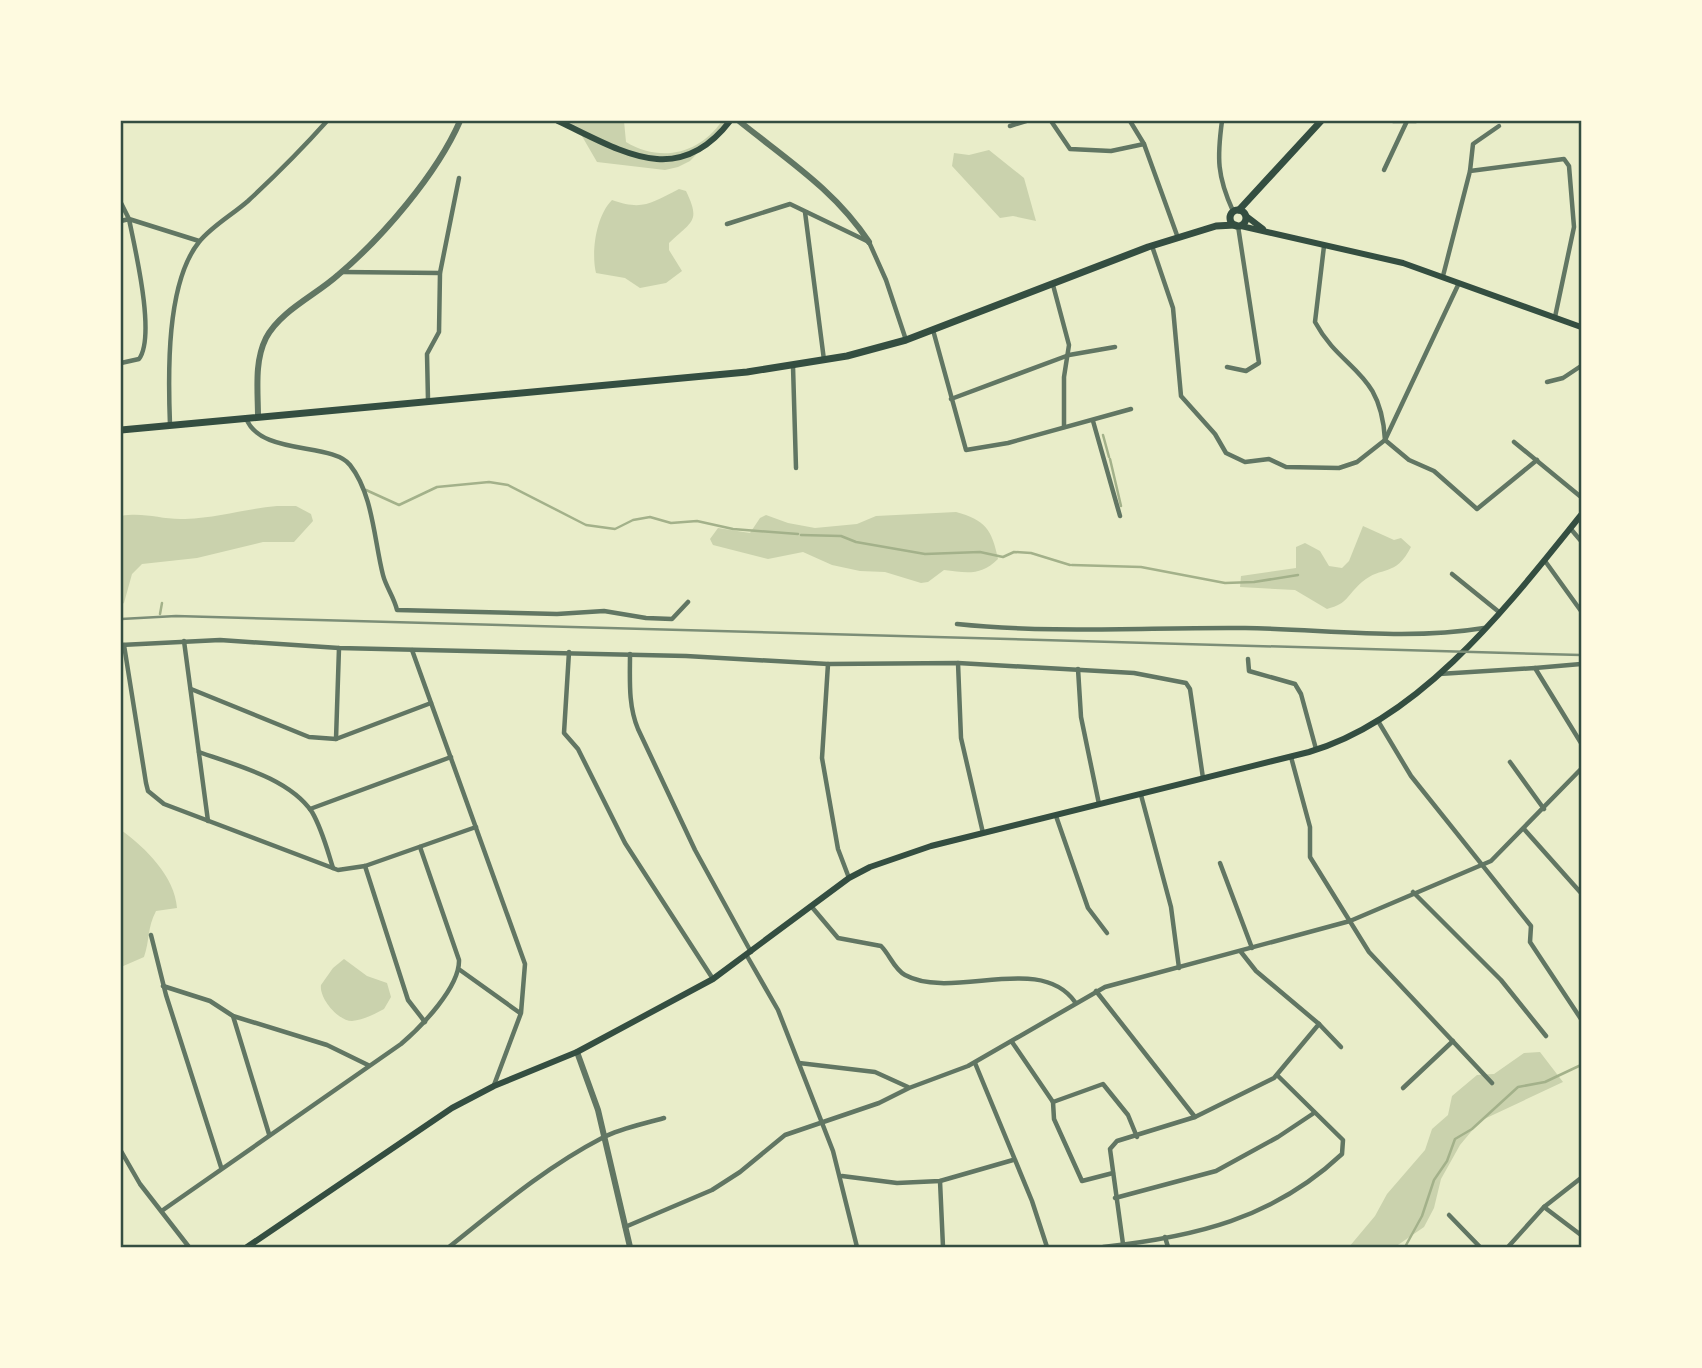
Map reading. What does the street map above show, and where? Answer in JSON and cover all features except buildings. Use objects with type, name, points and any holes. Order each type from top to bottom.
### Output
[{"type":"main road","points":[[558,121],[635,157],[658,160],[680,158],[707,146],[730,121]]},
{"type":"main road","points":[[1238,226],[1231,222],[1321,121]]},
{"type":"main road","points":[[1238,226],[1239,213]]},
{"type":"main road","points":[[121,430],[824,361],[906,340],[1152,246],[1216,226],[1239,213]]},
{"type":"main road","points":[[1239,213],[1264,231]]},
{"type":"main road","points":[[1216,226],[1238,226],[1362,253],[1443,276],[1581,327]]},
{"type":"main road","points":[[247,1247],[452,1108],[494,1086],[577,1052],[713,979],[849,878],[891,859],[1291,757],[1350,738],[1378,722],[1438,674],[1484,629],[1545,561],[1581,515]]},
{"type":"street","points":[[170,425],[168,369],[180,282],[187,260],[199,241],[284,168],[327,121]]},
{"type":"street","points":[[258,417],[258,363],[267,337],[283,318],[342,272],[407,200],[445,148],[460,121]]},
{"type":"street","points":[[740,121],[814,178],[839,202],[869,242],[886,280],[906,340]]},
{"type":"street","points":[[1010,126],[1026,121]]},
{"type":"street","points":[[1051,121],[1069,149],[1111,151],[1144,144]]},
{"type":"street","points":[[1130,121],[1144,144],[1178,238]]},
{"type":"street","points":[[1222,121],[1218,170],[1239,213]]},
{"type":"street","points":[[1392,121],[1416,121]]},
{"type":"street","points":[[1384,170],[1407,121]]},
{"type":"street","points":[[1443,276],[1470,171],[1473,144],[1499,126]]},
{"type":"street","points":[[1470,171],[1560,159],[1567,162],[1574,227],[1555,317]]},
{"type":"street","points":[[428,400],[427,354],[439,332],[440,273],[459,178]]},
{"type":"street","points":[[121,203],[129,219],[141,278],[146,343],[139,359],[121,363]]},
{"type":"street","points":[[727,224],[790,204],[869,242]]},
{"type":"street","points":[[805,212],[824,361]]},
{"type":"street","points":[[121,221],[129,219],[199,241]]},
{"type":"street","points":[[1227,368],[1246,371],[1259,363],[1238,226]]},
{"type":"street","points":[[1152,246],[1160,277],[1173,308],[1180,393],[1226,453],[1245,462],[1269,459],[1286,467],[1339,468],[1357,462],[1385,440],[1460,282]]},
{"type":"street","points":[[1324,246],[1315,322],[1374,392],[1384,415],[1385,440],[1409,460],[1434,471],[1476,509],[1536,460]]},
{"type":"street","points":[[342,272],[440,273]]},
{"type":"street","points":[[1053,285],[1069,355],[1064,377],[1064,427]]},
{"type":"street","points":[[933,330],[966,450],[1131,410]]},
{"type":"street","points":[[951,399],[1069,355],[1115,347]]},
{"type":"street","points":[[793,366],[796,468]]},
{"type":"street","points":[[1548,382],[1563,378],[1581,366]]},
{"type":"street","points":[[246,418],[254,431],[262,437],[307,452],[333,454],[350,466],[361,487],[384,579],[397,610],[557,614],[604,611],[672,619],[688,602]]},
{"type":"street","points":[[1093,421],[1120,516]]},
{"type":"street","points":[[1514,442],[1581,497]]},
{"type":"street","points":[[1570,528],[1581,541]]},
{"type":"street","points":[[1545,561],[1581,611]]},
{"type":"street","points":[[1452,574],[1499,612]]},
{"type":"street","points":[[957,624],[1033,628],[1247,628],[1404,635],[1435,635],[1484,629]]},
{"type":"street","points":[[476,827],[365,866],[334,869],[164,804],[148,791],[139,753],[122,645],[220,640],[339,648],[569,652],[828,664],[958,663],[1134,673],[1182,681],[1189,685],[1203,778]]},
{"type":"street","points":[[184,641],[208,821]]},
{"type":"street","points":[[336,739],[339,648]]},
{"type":"street","points":[[411,650],[525,964],[521,1013],[494,1086]]},
{"type":"street","points":[[569,652],[564,733],[578,749],[647,879],[684,930],[713,979]]},
{"type":"street","points":[[630,654],[629,686],[633,716],[695,850],[778,1010],[842,1176],[857,1247]]},
{"type":"street","points":[[1248,659],[1249,671],[1294,684],[1301,694],[1316,750]]},
{"type":"street","points":[[958,663],[961,738],[984,834]]},
{"type":"street","points":[[828,664],[822,758],[838,849],[849,878]]},
{"type":"street","points":[[1438,674],[1581,664]]},
{"type":"street","points":[[1535,668],[1581,743]]},
{"type":"street","points":[[1078,669],[1082,717],[1099,804]]},
{"type":"street","points":[[191,689],[309,737],[336,739],[431,703]]},
{"type":"street","points":[[1378,722],[1411,776],[1531,926],[1530,942],[1581,1019]]},
{"type":"street","points":[[199,752],[259,775],[294,795],[310,809],[334,869]]},
{"type":"street","points":[[310,809],[451,757]]},
{"type":"street","points":[[1291,757],[1310,827],[1310,857],[1369,952],[1492,1083]]},
{"type":"street","points":[[1510,762],[1544,809]]},
{"type":"street","points":[[625,1227],[712,1190],[740,1172],[785,1135],[879,1103],[909,1088],[975,1063],[1096,991],[1121,981],[1179,968],[1350,921],[1484,864],[1496,857],[1581,769]]},
{"type":"street","points":[[1140,795],[1171,907],[1179,968]]},
{"type":"street","points":[[1056,816],[1088,908],[1107,933]]},
{"type":"street","points":[[1524,829],[1581,893]]},
{"type":"street","points":[[163,1210],[369,1065],[425,1022],[460,970],[460,960],[420,847]]},
{"type":"street","points":[[1220,863],[1252,948]]},
{"type":"street","points":[[365,866],[408,1000],[425,1022]]},
{"type":"street","points":[[1413,892],[1501,980],[1546,1037]]},
{"type":"street","points":[[811,905],[838,938],[881,946],[902,974],[914,979],[947,984],[993,979],[1049,984],[1067,990],[1076,1002]]},
{"type":"street","points":[[151,935],[163,986],[221,1167]]},
{"type":"street","points":[[1241,951],[1256,971],[1319,1024],[1341,1047]]},
{"type":"street","points":[[460,970],[521,1013]]},
{"type":"street","points":[[163,986],[210,1000],[233,1016],[327,1045],[369,1065]]},
{"type":"street","points":[[1096,991],[1195,1117]]},
{"type":"street","points":[[233,1016],[269,1134]]},
{"type":"street","points":[[1119,1246],[1109,1154],[1113,1144],[1195,1117],[1277,1075],[1319,1024]]},
{"type":"street","points":[[1403,1088],[1453,1041]]},
{"type":"street","points":[[1012,1042],[1053,1102],[1054,1119],[1082,1181],[1113,1173]]},
{"type":"street","points":[[577,1052],[605,1137],[630,1247]]},
{"type":"street","points":[[799,1063],[875,1072],[909,1088]]},
{"type":"street","points":[[975,1063],[1047,1247]]},
{"type":"street","points":[[1103,1247],[1213,1227],[1265,1210],[1320,1175],[1342,1154],[1345,1145],[1277,1075]]},
{"type":"street","points":[[1053,1102],[1103,1084],[1128,1115],[1137,1137]]},
{"type":"street","points":[[1115,1198],[1216,1171],[1278,1137],[1314,1113]]},
{"type":"street","points":[[449,1247],[523,1189],[605,1137],[664,1118]]},
{"type":"street","points":[[121,1151],[139,1185],[163,1210],[189,1247]]},
{"type":"street","points":[[842,1176],[897,1183],[940,1181],[1013,1160]]},
{"type":"street","points":[[1507,1247],[1544,1207],[1581,1178]]},
{"type":"street","points":[[940,1181],[943,1196],[943,1247]]},
{"type":"street","points":[[1544,1207],[1581,1234]]},
{"type":"street","points":[[1449,1214],[1480,1247]]},
{"type":"street","points":[[1165,1237],[1168,1247]]},
{"type":"green space","points":[[558,121],[624,121],[626,142],[653,152],[666,153],[691,148],[713,132],[722,121],[728,121],[690,161],[665,170],[597,162],[579,131]]},
{"type":"green space","points":[[989,150],[1024,178],[1036,221],[1013,216],[1000,218],[952,166],[954,153],[969,155]]},
{"type":"green space","points":[[679,189],[686,191],[693,209],[692,220],[669,243],[669,250],[682,271],[666,283],[640,288],[625,278],[596,273],[596,235],[602,215],[612,200],[632,205],[647,204]]},
{"type":"green space","points":[[277,506],[296,506],[311,514],[313,521],[294,542],[263,542],[197,558],[142,564],[132,574],[124,603],[121,605],[121,516],[197,518]]},
{"type":"green space","points":[[956,512],[974,518],[986,527],[998,559],[980,571],[944,570],[928,582],[921,583],[885,572],[860,571],[832,565],[803,552],[768,559],[713,545],[710,539],[718,528],[750,533],[760,518],[766,515],[815,528],[857,524],[876,516]]},
{"type":"green space","points":[[1363,526],[1394,540],[1401,538],[1411,547],[1399,563],[1369,577],[1340,604],[1327,609],[1295,590],[1240,587],[1241,576],[1296,568],[1296,547],[1305,543],[1320,551],[1329,566],[1342,568],[1349,561]]},
{"type":"green space","points":[[121,830],[158,864],[171,885],[177,908],[156,911],[144,957],[121,967]]},
{"type":"green space","points":[[344,959],[367,976],[387,983],[391,997],[384,1009],[352,1021],[341,1017],[330,1008],[323,996],[321,985],[333,968]]},
{"type":"green space","points":[[1540,1052],[1563,1082],[1480,1121],[1460,1145],[1441,1179],[1434,1208],[1424,1227],[1395,1247],[1349,1247],[1375,1216],[1387,1194],[1425,1150],[1432,1129],[1448,1115],[1452,1096],[1477,1075],[1494,1074],[1524,1053]]},
{"type":"waterway","points":[[1103,435],[1109,457]]},
{"type":"waterway","points":[[1110,459],[1121,506]]},
{"type":"waterway","points":[[366,490],[399,505],[437,487],[489,482],[508,485],[586,525],[615,529],[633,520],[650,517],[671,523],[697,521],[733,529],[798,534]]},
{"type":"waterway","points":[[801,535],[841,536],[856,542],[925,554],[980,552],[1003,557],[1014,552],[1031,553],[1070,565]]},
{"type":"waterway","points":[[1072,565],[1141,567],[1225,583],[1254,582],[1298,575]]},
{"type":"waterway","points":[[160,614],[162,603]]},
{"type":"waterway","points":[[1405,1247],[1422,1216],[1434,1180],[1447,1161],[1455,1139],[1472,1129],[1518,1087],[1545,1082],[1581,1065]]},
{"type":"railway","points":[[121,619],[176,616],[1581,655]]}]
